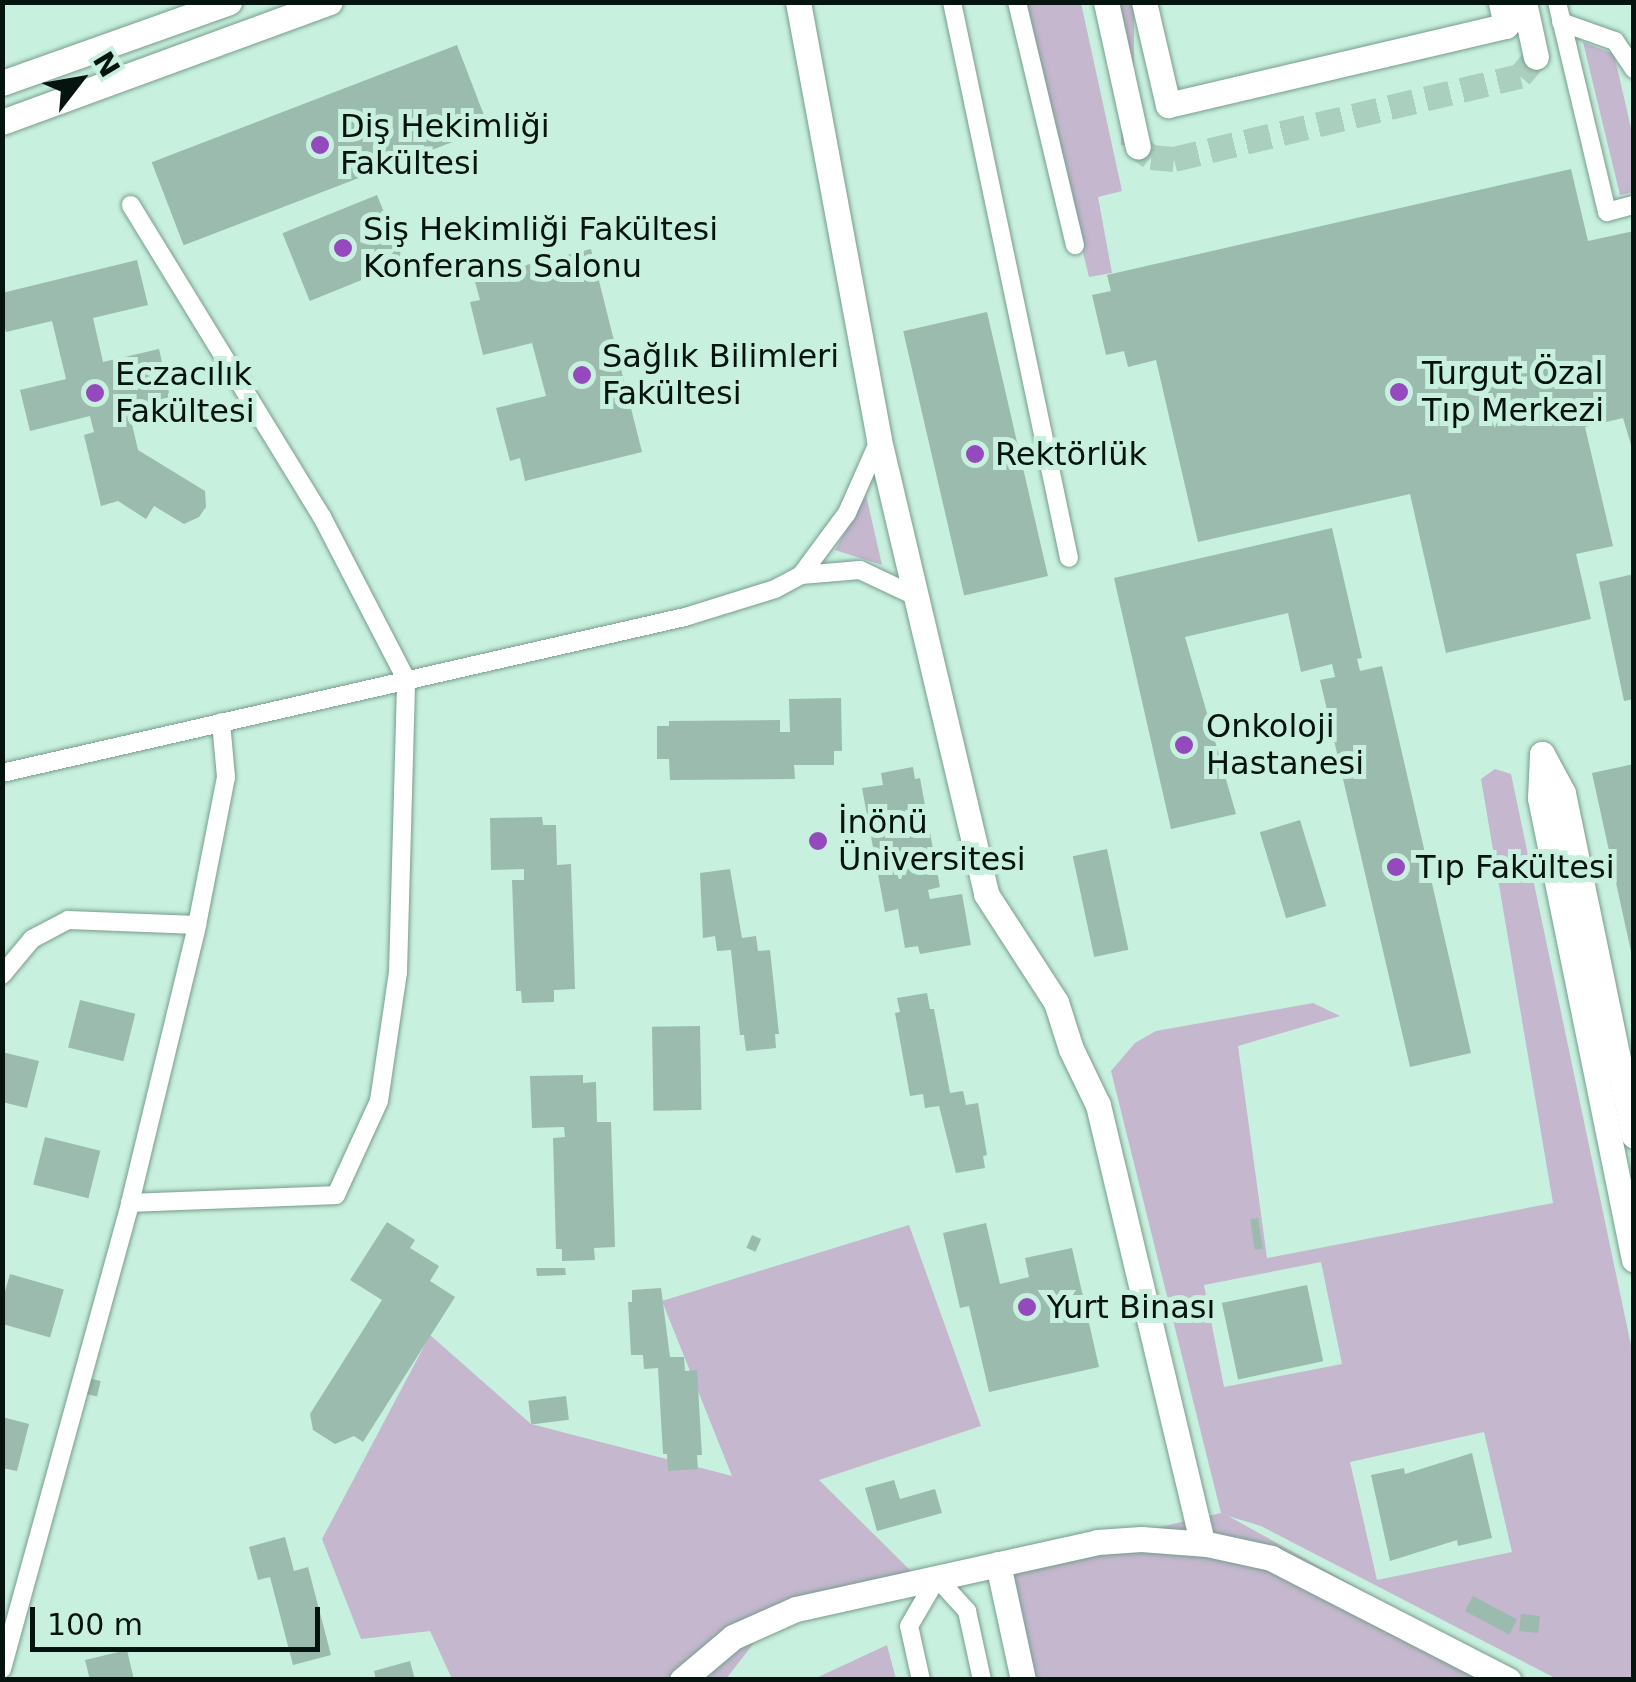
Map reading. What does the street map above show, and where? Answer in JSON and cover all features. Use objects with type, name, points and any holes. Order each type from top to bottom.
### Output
[{"type":"street","points":[[2,82],[229,2]]},
{"type":"street","points":[[2,122],[330,2]]},
{"type":"street","points":[[798,2],[879,440],[986,894],[1056,1002],[1071,1050],[1098,1106],[1202,1543]]},
{"type":"street","points":[[952,2],[1069,558]]},
{"type":"street","points":[[1016,2],[1076,244]]},
{"type":"street","points":[[1106,2],[1138,147]]},
{"type":"street","points":[[1144,2],[1168,106],[1506,26],[1501,2]]},
{"type":"street","points":[[1524,2],[1536,57]]},
{"type":"street","points":[[1556,2],[1606,212],[1634,205]]},
{"type":"street","points":[[1561,22],[1615,40],[1634,68]]},
{"type":"street","points":[[130,1203],[336,1196],[379,1101],[398,972],[406,679],[322,517],[131,205]]},
{"type":"street","points":[[801,575],[847,513],[879,440]]},
{"type":"street","points":[[2,773],[685,617],[775,589],[801,575],[860,570],[917,597]]},
{"type":"street","points":[[2,1669],[130,1203],[196,925],[226,777],[221,722]]},
{"type":"street","points":[[1634,1136],[1563,793],[1542,754],[1540,798],[1634,1260]]},
{"type":"street","points":[[2,975],[32,939],[68,920],[196,925]]},
{"type":"street","points":[[682,1680],[733,1637],[774,1616],[1097,1542],[1202,1543],[1271,1558],[1508,1680]]},
{"type":"street","points":[[998,1564],[1024,1680]]},
{"type":"street","points":[[921,1680],[908,1626],[937,1578]]},
{"type":"street","points":[[937,1578],[967,1611],[982,1680]]},
{"type":"shaded area","points":[[1022,3],[1081,3],[1122,191],[1098,197],[1112,273],[1089,277]]},
{"type":"shaded area","points":[[1121,3],[1134,3],[1134,145],[1121,145]]},
{"type":"shaded area","points":[[1583,42],[1614,54],[1633,137],[1633,192],[1620,195]]},
{"type":"shaded area","points":[[866,495],[882,565],[835,550]]},
{"type":"shaded area","points":[[1495,769],[1511,774],[1633,1355],[1633,1679],[1557,1679],[1261,1526],[1228,1516],[1523,1679],[1030,1679],[998,1564],[1221,1513],[1111,1071],[1135,1043],[1156,1031],[1313,1003],[1340,1016],[1238,1046],[1267,1258],[1553,1203],[1481,779]],"holes":[[[1321,1262],[1342,1364],[1224,1387],[1204,1285]],[[1484,1432],[1512,1552],[1377,1580],[1350,1462]]]},
{"type":"shaded area","points":[[909,1225],[981,1426],[819,1480],[921,1581],[774,1617],[726,1679],[452,1679],[430,1631],[361,1639],[322,1539],[430,1335],[531,1424],[732,1476],[662,1301]]},
{"type":"shaded area","points":[[887,1645],[896,1679],[814,1679]]},
{"type":"building","name":"Diş Hekimliği Fakültesi","points":[[457,45],[489,128],[184,245],[152,162]]},
{"type":"building","name":"Turgut Özal Tıp Merkezi","points":[[1571,169],[1588,241],[1634,231],[1634,455],[1623,418],[1585,427],[1613,546],[1576,554],[1591,619],[1446,653],[1410,494],[1198,542],[1156,360],[1128,367],[1124,351],[1106,355],[1092,295],[1111,291],[1107,275]]},
{"type":"building","name":"Siş Hekimliği Fakültesi Konferans Salonu","points":[[377,195],[404,263],[310,301],[282,233]]},
{"type":"building","name":"Sağlık Bilimleri Fakültesi","points":[[591,249],[642,452],[525,481],[520,458],[510,461],[496,408],[546,396],[532,343],[483,355],[470,302],[480,300],[474,278]]},
{"type":"building","name":"Eczacılık Fakültesi","points":[[137,260],[148,305],[93,318],[103,362],[159,349],[170,397],[128,407],[138,450],[205,491],[206,507],[199,517],[184,524],[154,506],[146,519],[118,501],[101,506],[84,435],[94,432],[90,416],[30,431],[20,390],[66,379],[52,321],[6,332],[2,319],[2,293]]},
{"type":"building","name":"Rektörlük","points":[[987,312],[1048,576],[964,595],[903,331]]},
{"type":"building","points":[[1332,528],[1362,658],[1357,659],[1360,671],[1382,666],[1471,1053],[1410,1067],[1320,680],[1335,677],[1332,664],[1301,672],[1288,613],[1185,637],[1236,814],[1171,829],[1114,578]]},
{"type":"building","points":[[1634,574],[1634,699],[1624,701],[1599,582]]},
{"type":"building","points":[[841,698],[842,751],[834,751],[834,765],[794,765],[795,779],[670,780],[669,759],[657,759],[657,726],[669,726],[669,721],[780,720],[780,732],[790,732],[789,699]]},
{"type":"building","points":[[1634,764],[1634,956],[1632,956],[1592,773]]},
{"type":"building","points":[[913,767],[915,779],[920,778],[940,887],[928,890],[930,899],[962,894],[971,945],[920,954],[918,946],[905,948],[898,909],[885,912],[862,788],[883,785],[881,773]]},
{"type":"building","points":[[542,817],[543,825],[556,825],[557,865],[571,864],[575,989],[554,990],[554,1002],[522,1003],[521,991],[516,991],[512,880],[524,880],[524,869],[491,870],[490,818]]},
{"type":"building","points":[[1300,820],[1326,906],[1286,918],[1260,832]]},
{"type":"building","points":[[1107,849],[1128,950],[1094,957],[1073,856]]},
{"type":"building","points":[[730,869],[742,938],[756,936],[758,951],[770,950],[779,1034],[775,1034],[776,1048],[746,1051],[744,1035],[740,1035],[731,950],[717,951],[715,936],[703,938],[700,873]]},
{"type":"building","points":[[927,993],[930,1009],[934,1009],[950,1093],[963,1091],[966,1105],[978,1103],[987,1155],[983,1156],[985,1168],[956,1173],[939,1106],[925,1108],[923,1094],[910,1096],[895,1013],[900,1012],[897,998]]},
{"type":"building","points":[[80,1000],[135,1014],[123,1061],[68,1048]]},
{"type":"building","points":[[700,1026],[701,1110],[653,1111],[652,1027]]},
{"type":"building","points":[[2,1052],[39,1061],[27,1108],[2,1102]]},
{"type":"building","points":[[583,1075],[583,1083],[596,1082],[597,1122],[611,1122],[615,1247],[594,1248],[595,1260],[562,1261],[562,1249],[556,1249],[553,1138],[565,1137],[564,1127],[532,1128],[530,1076]]},
{"type":"building","points":[[45,1137],[100,1151],[88,1198],[33,1185]]},
{"type":"building","points":[[1258,1218],[1263,1249],[1255,1250],[1250,1219]]},
{"type":"building","points":[[387,1222],[415,1240],[410,1248],[439,1266],[430,1281],[455,1297],[363,1442],[354,1436],[335,1444],[313,1430],[310,1414],[382,1300],[350,1280]]},
{"type":"building","name":"Yurt Binası","points":[[986,1223],[1000,1284],[1029,1277],[1025,1258],[1072,1248],[1099,1367],[989,1392],[969,1306],[960,1308],[943,1233]]},
{"type":"building","points":[[752,1235],[761,1239],[755,1252],[746,1248]]},
{"type":"building","points":[[536,1268],[565,1268],[566,1275],[537,1276]]},
{"type":"building","points":[[10,1274],[64,1289],[50,1337],[2,1324],[2,1302]]},
{"type":"building","points":[[1307,1285],[1323,1361],[1238,1379],[1222,1303]]},
{"type":"building","points":[[661,1288],[670,1357],[684,1357],[685,1371],[697,1370],[702,1455],[697,1455],[698,1469],[668,1471],[667,1454],[663,1454],[658,1368],[644,1369],[643,1355],[631,1355],[628,1302],[632,1302],[632,1290]]},
{"type":"building","points":[[88,1378],[101,1381],[97,1397],[84,1394]]},
{"type":"building","points":[[566,1396],[569,1420],[531,1424],[528,1401]]},
{"type":"building","points":[[2,1417],[29,1424],[17,1471],[2,1468]]},
{"type":"building","points":[[1472,1453],[1492,1538],[1458,1546],[1457,1540],[1390,1561],[1371,1475],[1404,1468],[1405,1474]]},
{"type":"building","points":[[894,1480],[900,1499],[935,1489],[942,1513],[877,1531],[865,1488]]},
{"type":"building","points":[[285,1537],[294,1571],[308,1567],[331,1655],[293,1665],[270,1577],[258,1580],[249,1547]]},
{"type":"building","points":[[1473,1596],[1517,1619],[1509,1634],[1465,1611]]},
{"type":"building","points":[[1521,1614],[1540,1616],[1538,1633],[1519,1631]]},
{"type":"building","points":[[127,1650],[134,1680],[90,1680],[85,1660]]},
{"type":"building","points":[[410,1661],[415,1680],[376,1680],[374,1671]]},
{"type":"tunnel","points":[[1138,147],[1151,157],[1174,159],[1520,76],[1536,57]]},
{"type":"place","name":"Diş Hekimliği Fakültesi","points":[[320,145]]},
{"type":"place","name":"Siş Hekimliği Fakültesi Konferans Salonu","points":[[343,248]]},
{"type":"place","name":"Sağlık Bilimleri Fakültesi","points":[[582,375]]},
{"type":"place","name":"Turgut Özal Tıp Merkezi","points":[[1399,392]]},
{"type":"place","name":"Eczacılık Fakültesi","points":[[95,393]]},
{"type":"place","name":"Rektörlük","points":[[975,454]]},
{"type":"place","name":"Onkoloji Hastanesi","points":[[1184,745]]},
{"type":"place","name":"İnönü Üniversitesi","points":[[818,841]]},
{"type":"place","name":"Tıp Fakültesi","points":[[1396,867]]},
{"type":"place","name":"Yurt Binası","points":[[1027,1307]]}]
